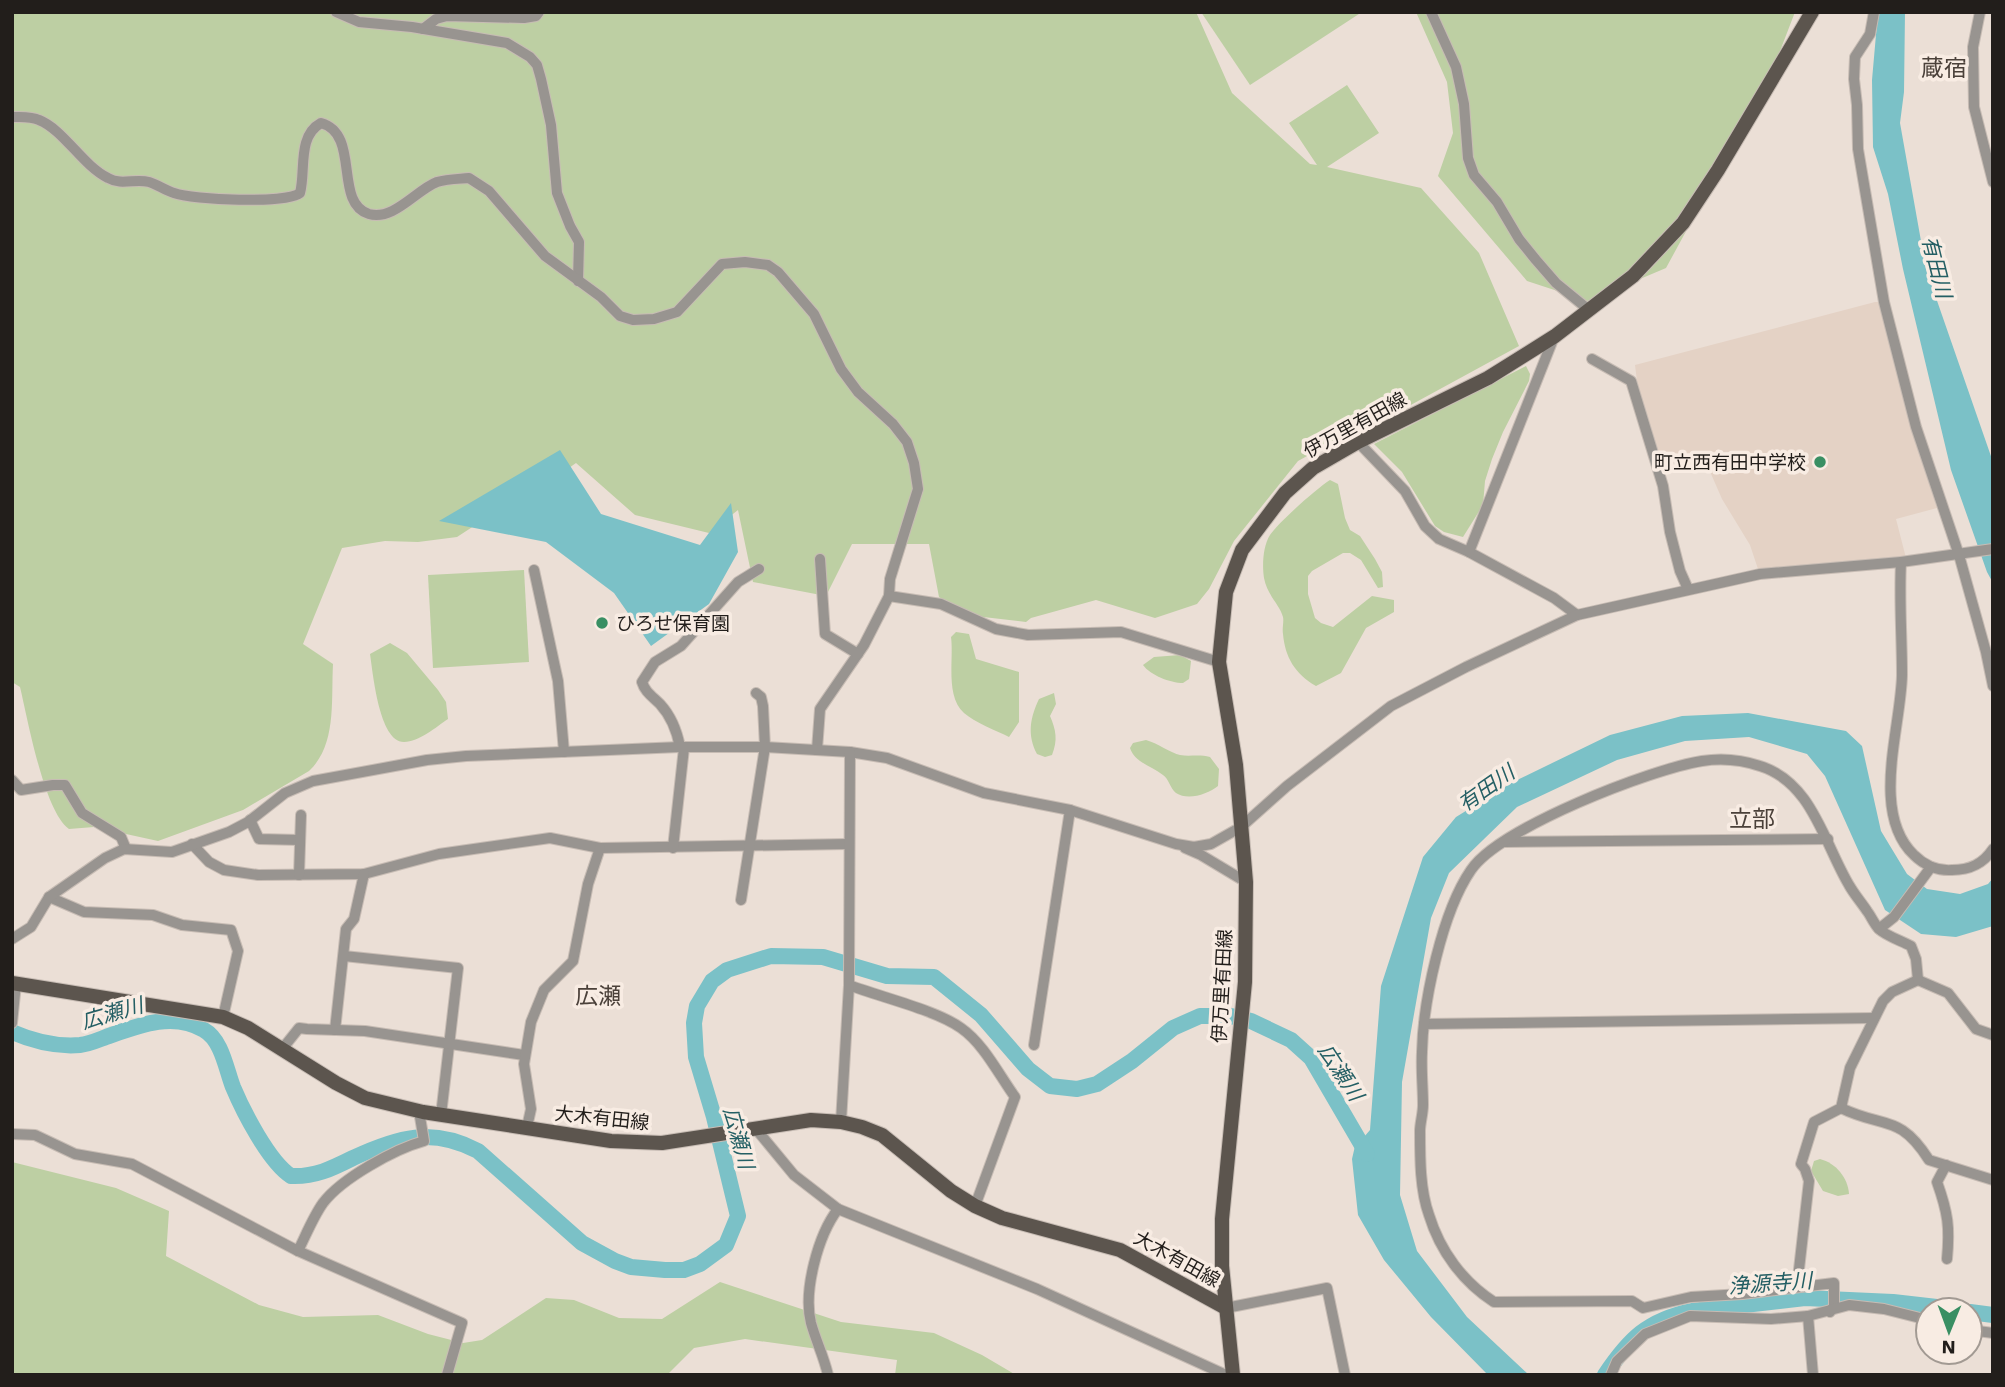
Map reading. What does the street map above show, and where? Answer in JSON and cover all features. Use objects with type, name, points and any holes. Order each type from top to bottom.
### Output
[{"type":"main road","name":"伊万里有田線","points":[[1226,1308],[1222,1266],[1222,1219],[1245,982],[1246,882],[1236,765],[1219,662],[1226,592],[1242,550],[1285,493],[1313,468],[1358,442],[1488,378],[1555,336],[1633,276],[1683,223],[1718,170],[1812,12]]},
{"type":"main road","name":"大木有田線","points":[[14,983],[223,1017],[284,1048],[336,1083],[365,1098],[421,1115],[441,1115],[611,1141],[662,1143],[811,1120],[862,1127],[882,1135],[951,1191],[975,1206],[1002,1218],[1120,1250],[1226,1308],[1233,1375]]},
{"type":"street","points":[[336,12],[359,22],[507,43],[530,57],[537,65],[551,125],[556,192],[579,242],[578,281]]},
{"type":"street","points":[[423,29],[436,19],[447,16],[524,18],[536,16],[539,12]]},
{"type":"street","points":[[1431,12],[1455,67],[1464,104],[1468,158],[1474,175],[1497,202],[1536,260],[1556,283],[1589,310]]},
{"type":"street","points":[[1874,12],[1870,34],[1855,57],[1858,149],[1884,302],[1916,427],[1959,555],[1993,686]]},
{"type":"street","points":[[1980,12],[1973,47],[1974,107],[1993,182]]},
{"type":"street","points":[[12,117],[36,118],[46,123],[93,167],[116,182],[142,181],[175,194],[237,199],[287,199],[300,193],[307,139],[313,128],[321,123],[329,125],[340,137],[347,180],[358,207],[369,214],[383,214],[396,209],[435,183],[469,178],[489,191],[545,256],[601,297],[620,316],[634,320],[654,319],[677,312],[722,264],[745,262],[768,265],[778,272],[814,314],[841,369],[858,392],[893,424],[907,442],[918,489],[890,579],[889,596],[858,654],[820,709],[817,750]]},
{"type":"street","points":[[1469,552],[1555,336]]},
{"type":"street","points":[[1592,359],[1631,381],[1663,486],[1680,572],[1688,589]]},
{"type":"street","points":[[1358,442],[1405,491],[1424,526],[1439,538],[1553,598],[1577,615]]},
{"type":"street","points":[[1176,844],[1194,847],[1211,844],[1241,827],[1287,786],[1391,706],[1465,667],[1577,615],[1760,574],[1901,562],[1993,550]]},
{"type":"street","points":[[820,559],[825,634],[858,654]]},
{"type":"street","points":[[1901,562],[1902,677],[1892,779],[1894,823],[1901,840],[1911,853],[1931,867],[1965,869],[1979,864],[1993,849]]},
{"type":"street","points":[[673,848],[682,747],[662,706],[645,691],[642,681],[656,662],[681,646],[738,582],[759,569]]},
{"type":"street","points":[[534,570],[558,681],[564,752]]},
{"type":"street","points":[[889,596],[941,604],[996,629],[1028,635],[1121,632],[1219,662]]},
{"type":"street","points":[[741,900],[765,747],[764,706],[757,693]]},
{"type":"street","points":[[12,939],[32,927],[49,897],[105,858],[126,849],[172,852],[229,832],[250,820],[285,793],[313,780],[466,756],[682,747],[765,747],[850,752],[887,758],[984,793],[1070,810],[1176,844],[1201,855],[1246,882]]},
{"type":"street","points":[[841,1122],[849,985],[850,752]]},
{"type":"street","points":[[1832,1309],[1833,1283],[1691,1297],[1643,1308],[1632,1301],[1494,1302],[1479,1292],[1450,1259],[1437,1237],[1428,1213],[1423,1185],[1420,1129],[1423,1109],[1422,1051],[1424,1024],[1437,960],[1460,888],[1472,867],[1491,848],[1533,824],[1660,770],[1704,761],[1737,760],[1761,766],[1781,776],[1799,793],[1828,839],[1848,884],[1879,929],[1911,946],[1916,959],[1918,980]]},
{"type":"street","points":[[12,780],[21,790],[65,785],[82,813],[121,836],[126,849]]},
{"type":"street","points":[[1034,1045],[1070,810]]},
{"type":"street","points":[[299,875],[301,815]]},
{"type":"street","points":[[250,820],[259,839],[300,841]]},
{"type":"street","points":[[192,844],[209,862],[224,870],[258,875],[299,875],[364,874],[439,854],[550,838],[600,848],[849,844]]},
{"type":"street","points":[[1503,842],[1828,839]]},
{"type":"street","points":[[527,1127],[531,1109],[524,1055],[531,1022],[544,990],[573,961],[588,884],[600,848]]},
{"type":"street","points":[[1879,929],[1894,916],[1931,867]]},
{"type":"street","points":[[335,1030],[346,929],[354,919],[364,874]]},
{"type":"street","points":[[49,897],[85,912],[153,915],[182,925],[231,930],[238,951],[223,1017]]},
{"type":"street","points":[[344,956],[458,968],[441,1115]]},
{"type":"street","points":[[1797,1286],[1809,1181],[1801,1164],[1814,1122],[1840,1108],[1850,1068],[1883,1001],[1892,992],[1918,980],[1948,993],[1976,1029],[1993,1035]]},
{"type":"street","points":[[13,1019],[14,983]]},
{"type":"street","points":[[849,985],[962,1028],[1015,1097],[975,1206]]},
{"type":"street","points":[[1424,1024],[1874,1018]]},
{"type":"street","points":[[284,1048],[299,1028],[365,1031],[524,1055]]},
{"type":"street","points":[[1840,1108],[1897,1125],[1916,1139],[1929,1160],[1993,1180]]},
{"type":"street","points":[[298,1251],[316,1213],[333,1192],[402,1147],[424,1141],[421,1115]]},
{"type":"street","points":[[756,1129],[793,1175],[838,1209],[1037,1289],[1226,1375]]},
{"type":"street","points":[[12,1134],[35,1135],[75,1154],[132,1164],[238,1222],[298,1251],[462,1323],[447,1375]]},
{"type":"street","points":[[1946,1165],[1937,1182],[1946,1207],[1950,1231],[1947,1259]]},
{"type":"street","points":[[828,1375],[810,1320],[811,1281],[823,1233],[838,1209]]},
{"type":"street","points":[[1226,1308],[1327,1288],[1345,1375]]},
{"type":"street","points":[[1611,1375],[1617,1361],[1645,1335],[1689,1316],[1771,1319],[1808,1316],[1849,1305],[1884,1309],[1914,1316]]},
{"type":"street","points":[[1808,1316],[1813,1375]]},
{"type":"shaded area","points":[[1882,302],[1912,424],[1937,508],[1896,519],[1906,558],[1758,569],[1750,545],[1722,499],[1701,451],[1659,458],[1638,389],[1635,365]]},
{"type":"green space","points":[[12,12],[1196,12],[1232,93],[1310,164],[1317,165],[1289,123],[1347,85],[1379,133],[1327,167],[1421,188],[1479,253],[1519,346],[1363,431],[1329,444],[1298,461],[1234,541],[1209,589],[1197,604],[1155,618],[1096,600],[1031,618],[1026,622],[966,615],[939,597],[929,544],[852,544],[826,596],[753,582],[738,510],[709,533],[635,515],[576,463],[532,494],[500,509],[457,537],[418,542],[385,541],[342,548],[303,644],[333,664],[328,735],[318,760],[309,771],[243,810],[158,841],[94,827],[69,829],[52,804],[38,764],[20,687],[12,682]]},
{"type":"green space","points":[[1201,12],[1362,12],[1250,85]]},
{"type":"green space","points":[[1416,12],[1795,12],[1770,77],[1666,268],[1588,301],[1527,281],[1438,176],[1453,133],[1447,82]]},
{"type":"green space","points":[[1526,366],[1530,374],[1529,381],[1492,459],[1485,481],[1483,505],[1463,537],[1444,532],[1435,526],[1402,472],[1374,444]]},
{"type":"green space","points":[[1330,480],[1338,484],[1350,530],[1360,536],[1382,572],[1383,587],[1378,588],[1361,560],[1350,553],[1343,553],[1308,576],[1308,594],[1315,618],[1333,627],[1372,596],[1394,600],[1394,612],[1366,628],[1341,673],[1316,686],[1302,676],[1289,657],[1284,642],[1283,617],[1266,584],[1263,562],[1266,545],[1274,530]]},
{"type":"green space","points":[[524,570],[529,662],[433,668],[428,575]]},
{"type":"green space","points":[[956,632],[969,634],[976,659],[1019,672],[1019,722],[1009,737],[974,720],[958,706],[952,687],[951,637]]},
{"type":"green space","points":[[390,643],[407,653],[446,702],[448,719],[416,740],[404,742],[395,739],[383,719],[379,705],[370,654]]},
{"type":"green space","points":[[1180,655],[1191,661],[1189,679],[1183,683],[1161,678],[1143,665],[1154,657]]},
{"type":"green space","points":[[1054,693],[1056,704],[1050,716],[1056,740],[1052,755],[1045,757],[1037,754],[1034,747],[1032,720],[1039,699]]},
{"type":"green space","points":[[1146,740],[1180,755],[1210,757],[1219,769],[1218,786],[1198,796],[1176,793],[1165,777],[1132,753],[1130,748],[1133,743]]},
{"type":"green space","points":[[1820,1159],[1840,1172],[1849,1194],[1838,1196],[1823,1191],[1811,1171],[1814,1161]]},
{"type":"green space","points":[[12,1162],[116,1188],[169,1211],[166,1256],[259,1305],[303,1317],[378,1315],[428,1334],[463,1343],[482,1340],[546,1298],[574,1300],[619,1318],[662,1319],[720,1282],[841,1322],[934,1333],[982,1355],[1016,1375],[895,1375],[897,1360],[745,1339],[694,1348],[667,1375],[12,1375]]},
{"type":"water","points":[[1878,12],[1905,12],[1904,92],[1900,123],[1926,269],[1993,462],[1993,583],[1951,470],[1888,194],[1873,147],[1872,80]]},
{"type":"water","points":[[560,450],[601,514],[700,545],[731,503],[738,552],[709,604],[651,646],[614,593],[546,542],[439,521]]},
{"type":"water","points":[[1748,713],[1846,731],[1862,746],[1881,831],[1907,874],[1927,889],[1960,894],[1988,884],[1993,878],[1993,926],[1956,937],[1921,934],[1885,910],[1825,776],[1807,754],[1749,737],[1685,741],[1617,760],[1517,807],[1449,873],[1431,918],[1402,1082],[1400,1195],[1417,1251],[1467,1317],[1529,1375],[1488,1375],[1431,1317],[1384,1260],[1358,1215],[1352,1159],[1358,1133],[1364,1137],[1370,1130],[1381,986],[1423,857],[1456,817],[1513,782],[1610,735],[1682,716]]},
{"type":"waterway","name":"広瀬川","points":[[12,1032],[46,1043],[71,1045],[87,1044],[155,1022],[192,1024],[204,1030],[215,1041],[250,1122],[274,1160],[291,1176],[323,1172],[400,1140],[430,1137],[445,1139],[478,1151],[582,1243],[631,1267],[684,1270],[700,1264],[726,1245],[738,1216],[696,1057],[694,1023],[697,1006],[712,981],[727,970],[771,956],[823,957],[887,976],[934,977],[981,1015],[1028,1069],[1050,1086],[1077,1089],[1097,1084],[1132,1061],[1173,1028],[1200,1016],[1231,1016],[1251,1021],[1291,1040],[1311,1058],[1367,1154]]},
{"type":"waterway","name":"浄源寺川","points":[[1605,1375],[1631,1341],[1641,1333],[1663,1320],[1692,1311],[1805,1298],[1914,1304]]},
{"type":"waterway","name":"浄源寺川","points":[[1984,1314],[1993,1315]]},
{"type":"place","name":"町立西有田中学校","points":[[1820,462]]},
{"type":"place","name":"ひろせ保育園","points":[[602,623]]},
{"type":"district","name":"蔵宿","points":[[1944,68]]},
{"type":"district","name":"立部","points":[[1752,819]]},
{"type":"district","name":"広瀬","points":[[598,996]]},
{"type":"water label","name":"有田川","points":[[1937,267]]},
{"type":"water label","name":"有田川","points":[[1486,788]]}]
